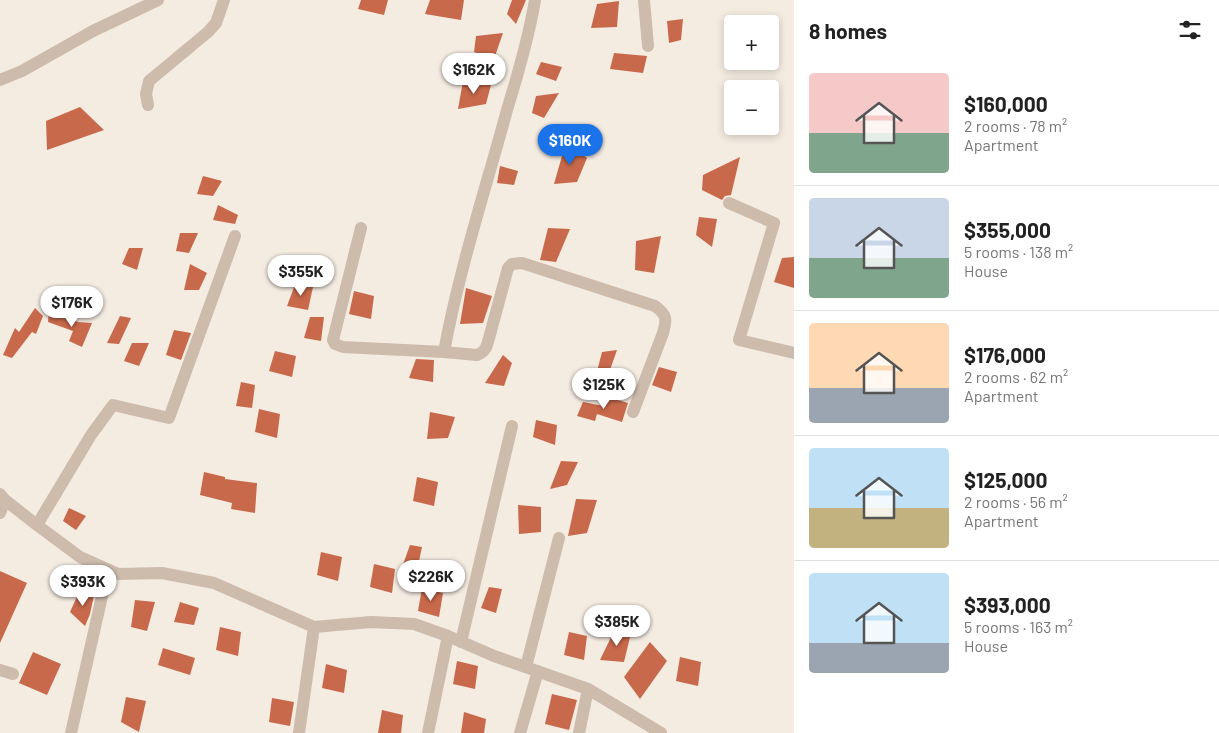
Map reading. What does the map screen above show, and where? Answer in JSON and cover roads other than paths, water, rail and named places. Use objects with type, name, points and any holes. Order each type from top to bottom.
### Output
[{"type":"street","points":[[0,80],[22,72],[92,31],[158,0]]},
{"type":"street","points":[[148,105],[146,94],[149,81],[208,32],[216,23],[224,0]]},
{"type":"street","points":[[444,352],[451,312],[515,84],[535,0]]},
{"type":"street","points":[[644,0],[648,46]]},
{"type":"street","points":[[728,203],[774,223],[739,340],[794,354]]},
{"type":"street","points":[[361,228],[333,340],[338,346],[477,355],[484,351],[488,342],[508,268],[512,264],[522,263],[655,306],[662,311],[666,324],[633,412]]},
{"type":"street","points":[[37,525],[92,434],[113,405],[169,418],[235,236]]},
{"type":"street","points":[[461,642],[512,426]]},
{"type":"street","points":[[2,497],[80,557],[118,574],[162,574],[214,583],[314,627],[371,622],[414,624],[494,656],[588,689],[661,733]]},
{"type":"street","points":[[0,513],[2,497]]},
{"type":"street","points":[[520,733],[559,538]]},
{"type":"street","points":[[71,733],[108,570]]},
{"type":"street","points":[[299,733],[314,627]]},
{"type":"street","points":[[428,733],[448,636]]},
{"type":"street","points":[[579,733],[588,689]]}]
